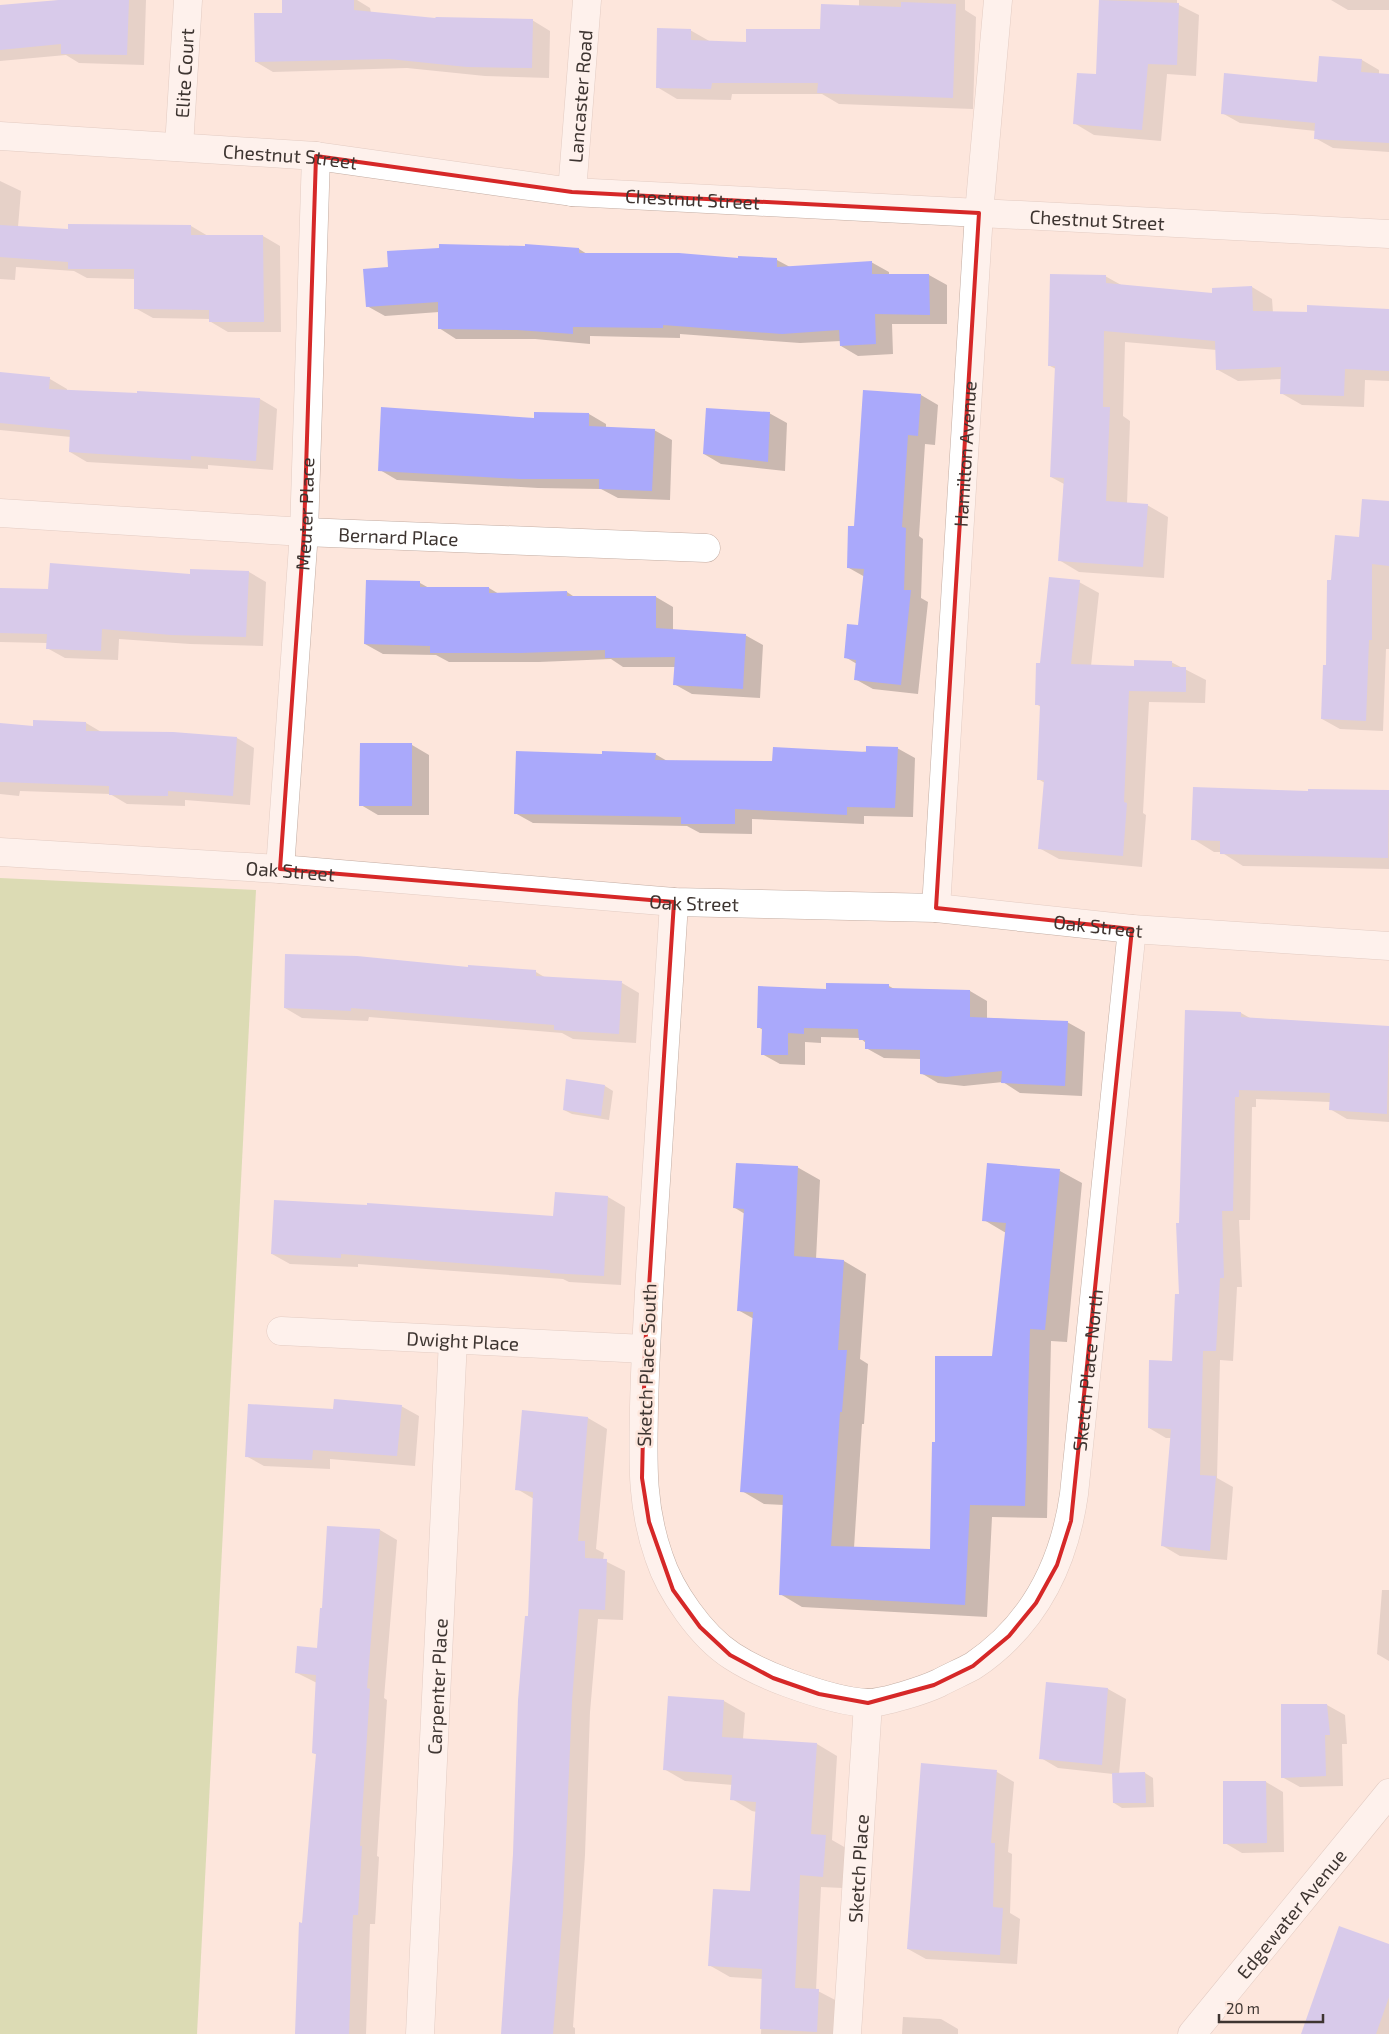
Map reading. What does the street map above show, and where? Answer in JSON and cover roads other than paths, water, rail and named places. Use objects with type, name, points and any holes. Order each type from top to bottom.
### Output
[{"type":"street","name":"Elite Court","points":[[179,147],[188,0]]},
{"type":"street","name":"Lancaster Road","points":[[572,192],[587,0]]},
{"type":"street","name":"Hamilton Avenue","points":[[936,908],[979,213],[998,0]]},
{"type":"street","name":"Chestnut Street","points":[[0,136],[316,156],[572,192],[1389,234]]},
{"type":"street","name":"Meuter Place","points":[[280,869],[304,532],[316,156]]},
{"type":"street","name":"Bernard Place","points":[[0,513],[304,532],[706,548]]},
{"type":"street","name":"Oak Street","points":[[0,852],[280,869],[674,902],[936,908],[1132,929],[1389,946]]},
{"type":"street","name":"Sketch Place South","points":[[674,902],[645,1349],[642,1478],[649,1522],[659,1558],[673,1590],[700,1627],[730,1655],[773,1678],[818,1694],[868,1703]]},
{"type":"street","name":"Sketch Place North","points":[[868,1703],[894,1698],[934,1685],[973,1666],[1009,1636],[1036,1603],[1057,1565],[1071,1521],[1132,929]]},
{"type":"street","name":"Dwight Place","points":[[281,1331],[645,1349]]},
{"type":"street","name":"Carpenter Place","points":[[420,2034],[453,1340]]},
{"type":"street","name":"Sketch Place","points":[[847,2034],[868,1703]]},
{"type":"street","name":"Edgewater Avenue","points":[[1192,2034],[1389,1793]]}]
